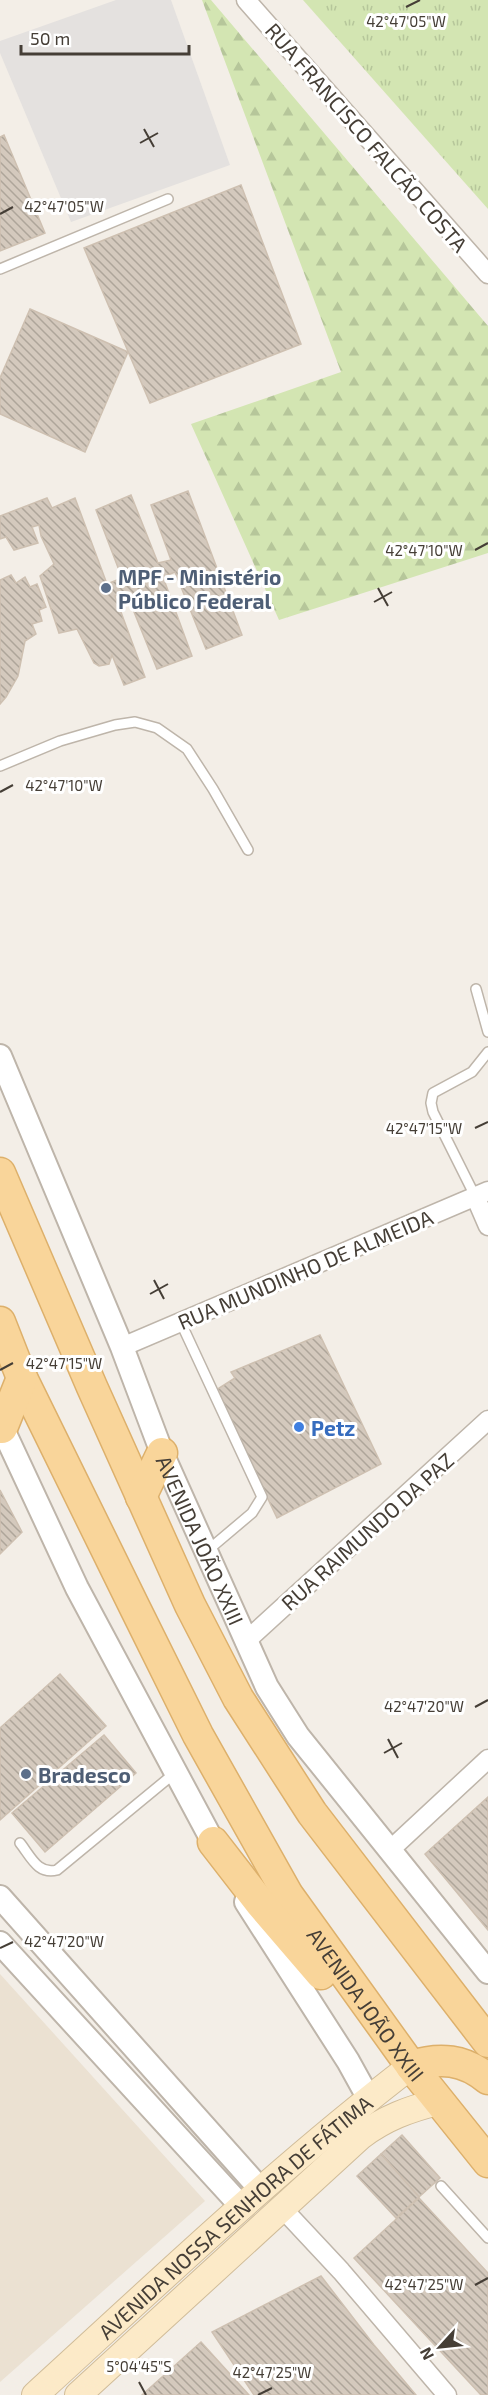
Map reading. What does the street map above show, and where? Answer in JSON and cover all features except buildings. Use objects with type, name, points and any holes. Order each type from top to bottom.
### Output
[{"type":"main road","name":"AVENIDA JOÃO XXIII","points":[[0,1173],[190,1605],[247,1713],[312,1813],[488,2042]]},
{"type":"main road","name":"AVENIDA JOÃO XXIII","points":[[0,1322],[22,1378],[198,1735],[288,1895],[380,2025],[438,2102],[488,2162]]},
{"type":"main road","points":[[1,1426],[22,1378]]},
{"type":"main road","points":[[141,1497],[162,1454]]},
{"type":"main road","points":[[213,1842],[261,1904],[343,2001],[380,2025]]},
{"type":"main road","points":[[411,2066],[428,2061],[459,2062],[488,2079]]},
{"type":"main road","name":"AVENIDA NOSSA SENHORA DE FÁTIMA","points":[[35,2395],[261,2190],[411,2066]]},
{"type":"main road","name":"AVENIDA NOSSA SENHORA DE FÁTIMA","points":[[78,2395],[361,2136],[380,2121],[410,2109],[438,2102]]},
{"type":"street","name":"RUA FRANCISCO FALCÃO COSTA","points":[[246,0],[488,274]]},
{"type":"street","name":"AVENIDA JOÃO XXIII","points":[[0,1056],[5,1087],[122,1347],[162,1454],[267,1687],[298,1736],[488,1972]]},
{"type":"street","points":[[482,1194],[488,1226]]},
{"type":"street","name":"RUA MUNDINHO DE ALMEIDA","points":[[122,1347],[482,1194]]},
{"type":"street","name":"RUA RAIMUNDO DA PAZ","points":[[245,1642],[488,1420]]},
{"type":"street","name":"AVENIDA JOÃO XXIII","points":[[1,1426],[77,1588],[245,1902],[348,2061],[369,2099]]},
{"type":"street","points":[[390,1850],[488,1759]]},
{"type":"street","points":[[0,1897],[261,2190]]},
{"type":"street","points":[[0,1943],[242,2207]]},
{"type":"street","points":[[18,1963],[40,1943]]},
{"type":"street","points":[[94,2046],[116,2028]]},
{"type":"street","points":[[283,2209],[341,2271],[447,2395]]},
{"type":"lane","points":[[0,269],[168,199]]},
{"type":"lane","points":[[0,766],[60,741],[115,725],[135,722],[156,728],[187,749],[248,850]]},
{"type":"lane","points":[[476,989],[488,1032]]},
{"type":"lane","points":[[482,1194],[433,1112],[431,1103],[434,1093],[472,1072],[488,1052]]},
{"type":"lane","points":[[181,1323],[262,1497],[252,1513],[205,1552]]},
{"type":"lane","points":[[20,1844],[40,1869],[48,1872],[57,1870],[176,1772]]},
{"type":"lane","points":[[441,2186],[488,2238]]},
{"type":"shaded area","points":[[116,0],[171,0],[230,165],[71,222],[0,53],[0,41]]},
{"type":"shaded area","points":[[0,1974],[205,2201],[0,2382]]},
{"type":"green space","points":[[202,0],[211,0],[488,326],[488,553],[279,620],[191,424],[341,372]]},
{"type":"green space","points":[[303,0],[488,0],[488,209]]},
{"type":"place","name":"MPF - Ministério Público Federal","points":[[106,588]]},
{"type":"place","name":"Petz","points":[[299,1427]]},
{"type":"place","name":"Bradesco","points":[[26,1774]]}]
